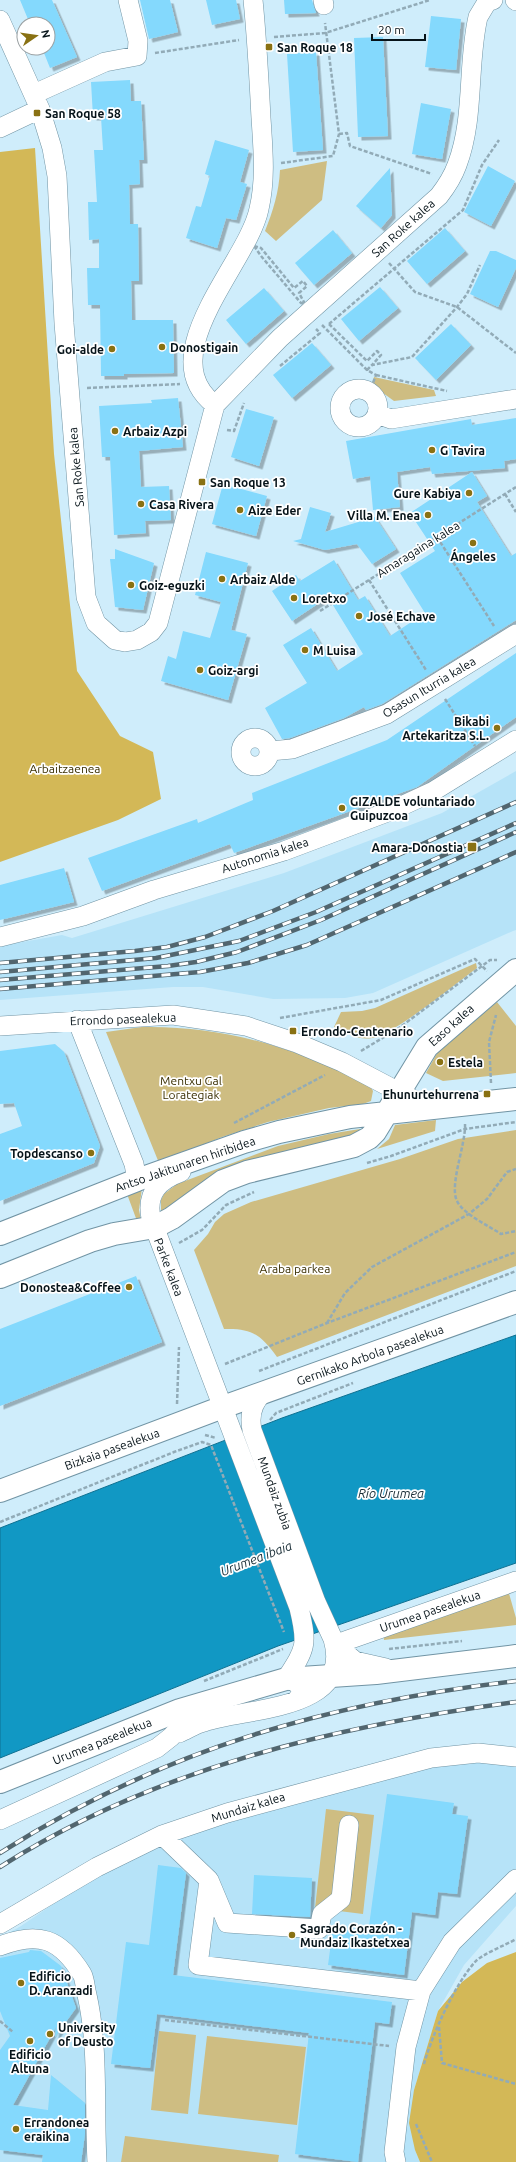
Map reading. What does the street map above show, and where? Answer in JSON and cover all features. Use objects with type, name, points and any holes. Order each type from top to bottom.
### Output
[{"type":"main road","name":"Easo kalea","points":[[382,1114],[400,1092],[427,1047],[498,985],[509,965]]},
{"type":"main road","name":"Antso Jakitunaren hiribidea","points":[[0,1234],[137,1180],[210,1154],[286,1130],[350,1117],[516,1099]]},
{"type":"main road","points":[[0,1277],[90,1241],[114,1234],[154,1227],[172,1218],[223,1181],[255,1169],[354,1146],[369,1138],[382,1114]]},
{"type":"main road","name":"Gernikako Arbola pasealekua","points":[[224,1407],[516,1302]]},
{"type":"main road","name":"Bizkaia pasealekua","points":[[0,1491],[224,1407]]},
{"type":"main road","name":"Urumea pasealekua","points":[[0,1782],[204,1701],[286,1679],[401,1670],[516,1656]]},
{"type":"street","points":[[0,128],[37,102],[106,62],[137,56],[138,41],[128,0]]},
{"type":"street","points":[[215,405],[206,398],[196,383],[193,362],[198,334],[214,296],[239,253],[259,211],[264,175],[253,0]]},
{"type":"street","name":"San Roke kalea","points":[[0,20],[37,102],[52,148],[57,176],[64,322],[86,597],[96,623],[115,640],[125,642],[137,640],[151,632],[158,623],[215,405],[280,338],[439,196],[446,185],[457,165],[464,136],[478,16],[487,2],[493,0]]},
{"type":"street","points":[[373,383],[378,401],[377,414],[370,424],[358,427],[346,422],[340,411],[342,399],[351,390],[373,383]]},
{"type":"street","points":[[377,414],[391,419],[516,399]]},
{"type":"street","name":"Osasun Iturria kalea","points":[[270,750],[292,749],[375,719],[435,684],[507,633]]},
{"type":"street","name":"Autonomia kalea","points":[[0,937],[83,916],[154,890],[284,851],[393,810],[432,792],[516,740]]},
{"type":"street","name":"Errondo pasealekua","points":[[0,1026],[173,1015],[246,1026],[297,1043],[350,1066]]},
{"type":"street","points":[[77,1020],[134,1164],[137,1180]]},
{"type":"street","points":[[350,1066],[418,1102],[442,1107]]},
{"type":"street","points":[[377,1080],[383,1091],[384,1097],[382,1114]]},
{"type":"street","name":"Parke kalea","points":[[210,1154],[200,1164],[171,1176],[157,1186],[150,1201],[149,1210],[162,1249],[208,1371],[224,1407]]},
{"type":"street","name":"Mundaiz zubia","points":[[263,1393],[254,1403],[244,1433],[299,1608],[305,1636],[302,1655],[286,1679]]},
{"type":"street","name":"Mundaiz zubia","points":[[224,1407],[244,1433],[316,1602],[335,1636]]},
{"type":"street","name":"Urumea pasealekua","points":[[335,1636],[516,1580]]},
{"type":"street","points":[[335,1636],[342,1652],[355,1660],[370,1665],[401,1670]]},
{"type":"street","points":[[171,1737],[204,1722],[296,1701],[316,1692],[331,1676],[336,1656],[335,1636]]},
{"type":"street","points":[[286,1679],[296,1682],[301,1689],[301,1694],[296,1701]]},
{"type":"street","points":[[0,1820],[157,1748],[171,1737],[204,1701]]},
{"type":"street","name":"Mundaiz kalea","points":[[0,1924],[97,1867],[162,1834],[269,1801],[431,1758],[478,1753],[516,1757]]},
{"type":"street","points":[[162,1834],[209,1880],[228,1922],[319,1929],[322,1914],[341,1898],[349,1825]]},
{"type":"street","points":[[391,2159],[406,2048],[421,1991],[452,1942],[516,1879]]},
{"type":"street","points":[[209,1880],[198,1965],[421,1991]]},
{"type":"street","points":[[0,1946],[25,1938],[45,1939],[61,1949],[82,1975],[92,2019],[97,2162]]},
{"type":"path","points":[[268,37],[325,33],[430,0]]},
{"type":"path","points":[[277,163],[333,156],[339,134],[325,33]]},
{"type":"path","points":[[137,56],[240,40]]},
{"type":"path","points":[[339,134],[347,133],[350,146],[436,175]]},
{"type":"path","points":[[329,324],[463,210],[482,164],[499,140]]},
{"type":"path","points":[[261,248],[294,288],[302,281],[307,286],[299,293],[305,300]]},
{"type":"path","points":[[261,256],[301,304]]},
{"type":"path","points":[[385,258],[415,292],[457,307],[516,353]]},
{"type":"path","points":[[372,365],[412,357],[457,307],[466,294],[480,265]]},
{"type":"path","points":[[324,320],[367,361],[377,351],[381,355],[367,370]]},
{"type":"path","points":[[321,324],[367,370],[373,383],[452,392]]},
{"type":"path","points":[[277,369],[320,334],[312,325]]},
{"type":"path","points":[[82,388],[196,383]]},
{"type":"path","points":[[209,426],[234,431],[244,402]]},
{"type":"path","name":"Amaragaina kalea","points":[[320,612],[516,487]]},
{"type":"path","points":[[504,494],[516,512]]},
{"type":"path","points":[[437,537],[507,633]]},
{"type":"path","points":[[369,580],[476,748]]},
{"type":"path","points":[[277,1018],[381,1000],[475,959],[483,966],[498,985]]},
{"type":"path","points":[[230,1125],[324,1076],[350,1066],[490,960],[509,965]]},
{"type":"path","points":[[484,1084],[491,1083],[489,1042],[496,1013]]},
{"type":"path","points":[[463,1104],[465,1128],[454,1188],[457,1201],[469,1214],[501,1234],[516,1230]]},
{"type":"path","points":[[362,1164],[391,1156],[465,1128],[516,1122]]},
{"type":"path","points":[[327,1323],[345,1293],[372,1267],[469,1214],[487,1199],[507,1172],[516,1169]]},
{"type":"path","points":[[162,1249],[186,1240],[202,1230],[226,1205],[259,1190]]},
{"type":"path","points":[[208,1371],[327,1323],[516,1252]]},
{"type":"path","points":[[252,1374],[516,1271]]},
{"type":"path","points":[[179,1343],[177,1403],[184,1401]]},
{"type":"path","points":[[0,1522],[174,1452],[202,1442],[211,1445],[285,1635]]},
{"type":"path","points":[[382,1650],[468,1640]]},
{"type":"path","points":[[423,2066],[427,2052],[452,1998],[476,1960],[516,1939]]},
{"type":"path","points":[[165,2020],[406,2048],[427,2052]]},
{"type":"path","points":[[0,2021],[13,2032]]},
{"type":"path","points":[[439,2026],[442,2063],[516,2084]]},
{"type":"path","points":[[416,2116],[416,2124],[432,2162]]},
{"type":"shaded area","points":[[516,771],[516,930],[373,993],[345,998],[273,999],[203,987],[173,987],[0,1000],[0,946],[62,935],[72,938],[284,873],[442,813]]},
{"type":"shaded area","name":"Sagrado Corazón - Mundaiz Ikastetxea","points":[[491,1761],[516,1766],[516,1906],[464,1965],[438,2011],[414,2090],[415,2150],[420,2162],[0,2162],[0,1938],[21,1926],[90,1879],[162,1845],[205,1829],[439,1765]]},
{"type":"green space","name":"Arbaitzaenea","points":[[35,148],[54,454],[77,671],[120,736],[153,752],[161,799],[118,820],[0,862],[0,152]]},
{"type":"green space","points":[[327,161],[322,200],[276,241],[265,231],[275,201],[280,170]]},
{"type":"green space","points":[[374,377],[434,390],[436,396],[394,401],[372,385]]},
{"type":"green space","points":[[476,963],[477,968],[441,996],[382,1035],[367,1039],[353,1036],[334,1027],[341,1012],[362,1011],[375,1008]]},
{"type":"green space","points":[[497,1002],[516,1026],[516,1073],[443,1081],[426,1073],[440,1048]]},
{"type":"green space","name":"Mentxu Gal Lorategiak","points":[[142,1027],[211,1031],[261,1042],[289,1051],[367,1081],[373,1091],[371,1101],[363,1104],[329,1108],[268,1122],[222,1137],[159,1163],[106,1032]]},
{"type":"green space","points":[[436,1120],[435,1131],[377,1149],[389,1139],[395,1125]]},
{"type":"green space","points":[[360,1129],[360,1131],[336,1141],[314,1144],[250,1161],[161,1212],[161,1200],[164,1194],[177,1184],[278,1146],[329,1134]]},
{"type":"green space","name":"Araba parkea","points":[[516,1130],[516,1266],[277,1357],[266,1343],[255,1334],[242,1330],[224,1329],[194,1250],[208,1234],[215,1222],[224,1214],[251,1202],[400,1159],[458,1139]]},
{"type":"green space","points":[[142,1188],[139,1210],[141,1220],[137,1221],[127,1194]]},
{"type":"green space","points":[[508,1590],[516,1618],[516,1625],[384,1640],[383,1634]]},
{"type":"green space","points":[[326,1809],[374,1815],[363,1914],[315,1908]]},
{"type":"green space","points":[[516,1952],[516,2162],[420,2162],[415,2150],[409,2123],[414,2090],[438,2011],[462,1982],[487,1963]]},
{"type":"green space","points":[[159,2031],[196,2035],[188,2114],[151,2110]]},
{"type":"green space","points":[[207,2036],[306,2047],[297,2125],[198,2114]]},
{"type":"green space","points":[[125,2136],[279,2155],[278,2162],[121,2162]]},
{"type":"water","name":"Río Urumea","points":[[516,1335],[516,1563],[278,1646],[0,1758],[0,1528],[282,1418]]},
{"type":"building","points":[[20,0],[52,0],[77,57],[50,68],[45,56],[56,56],[56,16],[27,16]]},
{"type":"building","points":[[140,0],[170,0],[178,32],[149,39]]},
{"type":"building","points":[[206,0],[236,0],[240,19],[212,25]]},
{"type":"building","points":[[284,0],[312,0],[316,13],[285,14]]},
{"type":"building","points":[[431,16],[461,19],[456,70],[425,67]]},
{"type":"building","points":[[383,37],[388,136],[358,137],[354,38]]},
{"type":"building","points":[[316,52],[323,150],[293,152],[287,54]]},
{"type":"building","points":[[130,80],[131,101],[141,101],[144,160],[139,160],[140,184],[129,185],[130,224],[138,224],[139,281],[131,281],[132,320],[173,320],[174,373],[101,376],[100,305],[88,305],[87,268],[99,268],[99,239],[89,240],[88,202],[97,202],[94,150],[103,150],[101,117],[93,117],[91,82]]},
{"type":"building","points":[[421,103],[451,109],[442,159],[412,154]]},
{"type":"building","points":[[215,140],[249,150],[240,182],[247,184],[236,220],[226,218],[217,248],[186,238],[196,206],[201,207],[210,176],[205,174]]},
{"type":"building","points":[[488,166],[515,181],[491,226],[464,212]]},
{"type":"building","points":[[390,168],[392,215],[381,228],[356,206]]},
{"type":"building","points":[[445,228],[465,251],[427,284],[407,261]]},
{"type":"building","points":[[333,230],[352,253],[314,285],[295,263]]},
{"type":"building","points":[[490,251],[496,251],[516,260],[516,268],[498,307],[470,294]]},
{"type":"building","points":[[380,287],[398,308],[359,341],[341,319]]},
{"type":"building","points":[[264,288],[284,311],[246,344],[226,320]]},
{"type":"building","points":[[451,324],[471,345],[436,380],[415,358]]},
{"type":"building","points":[[312,343],[331,365],[292,398],[273,375]]},
{"type":"building","points":[[178,398],[183,447],[139,451],[141,487],[169,486],[171,520],[145,521],[146,533],[114,535],[110,457],[102,457],[99,406],[152,403],[151,400]]},
{"type":"building","points":[[246,409],[274,417],[259,466],[231,457]]},
{"type":"building","name":"G Tavira","points":[[516,418],[516,459],[504,461],[505,468],[432,474],[430,467],[397,472],[400,507],[373,510],[370,476],[353,479],[346,441],[471,419],[472,425]]},
{"type":"building","points":[[472,472],[487,496],[477,502],[511,556],[516,553],[516,620],[382,704],[366,710],[364,707],[344,718],[290,738],[282,739],[265,708],[307,683],[283,645],[311,628],[337,671],[363,654],[328,597],[292,621],[272,591],[296,575],[300,581],[334,560],[358,600],[365,596],[390,636],[425,613],[400,573],[435,551],[410,513]]},
{"type":"building","name":"Aize Eder","points":[[223,484],[267,496],[256,536],[212,524]]},
{"type":"building","points":[[310,507],[331,513],[325,532],[375,517],[396,549],[372,564],[357,544],[325,550],[293,541],[301,539]]},
{"type":"building","name":"Goiz-eguzki","points":[[115,549],[154,563],[143,610],[115,607],[110,559],[115,559]]},
{"type":"building","name":"Goiz-argi","points":[[206,552],[248,563],[231,630],[247,634],[228,700],[161,681],[168,656],[176,659],[183,631],[210,638],[221,602],[195,595]]},
{"type":"building","points":[[516,653],[516,717],[417,787],[234,853],[230,844],[102,891],[88,858],[197,819],[198,823],[253,800],[252,793],[387,740]]},
{"type":"building","points":[[64,868],[74,902],[0,920],[0,885]]},
{"type":"building","points":[[55,1044],[64,1052],[100,1146],[94,1163],[0,1201],[0,1134],[22,1126],[14,1103],[0,1104],[0,1051]]},
{"type":"building","points":[[136,1276],[162,1342],[0,1406],[0,1329]]},
{"type":"building","points":[[387,1794],[454,1803],[452,1814],[468,1816],[457,1894],[438,1892],[435,1915],[412,1912],[404,1975],[328,1965],[333,1928],[368,1933]]},
{"type":"building","points":[[158,1865],[181,1868],[186,1873],[173,1975],[392,2002],[389,2024],[375,2022],[358,2162],[295,2154],[309,2033],[157,2014],[150,2068],[111,2064],[126,1942],[149,1945]]},
{"type":"building","points":[[254,1875],[312,1878],[310,1917],[252,1914]]},
{"type":"building","points":[[30,1950],[41,1951],[61,1966],[76,2008],[55,2037],[56,2027],[13,2105],[48,2110],[51,2075],[85,2103],[85,2134],[81,2162],[42,2162],[43,2155],[0,2150],[0,2050],[10,2036],[0,2011],[0,1958],[29,1952]]},
{"type":"railway","points":[[0,963],[167,947],[205,937],[273,911],[516,802]]},
{"type":"railway","points":[[0,972],[156,958],[239,941],[316,912],[516,823]]},
{"type":"railway","points":[[0,980],[168,966],[196,962],[237,952],[321,920],[516,832]]},
{"type":"railway","points":[[0,989],[200,972],[248,963],[307,945],[516,852]]},
{"type":"railway","points":[[0,1853],[61,1817],[122,1786],[185,1759],[248,1737],[312,1718],[378,1703],[446,1690],[516,1681]]},
{"type":"railway","points":[[0,1867],[59,1832],[121,1803],[184,1778],[249,1756],[381,1724],[516,1702]]},
{"type":"place","name":"San Roque 18","points":[[269,47]]},
{"type":"place","name":"San Roque 58","points":[[37,113]]},
{"type":"place","name":"Donostigain","points":[[162,347]]},
{"type":"place","name":"Goi-alde","points":[[112,349]]},
{"type":"place","name":"Arbaiz Azpi","points":[[115,431]]},
{"type":"place","name":"G Tavira","points":[[432,450]]},
{"type":"place","name":"San Roque 13","points":[[202,482]]},
{"type":"place","name":"Gure Kabiya","points":[[469,493]]},
{"type":"place","name":"Casa Rivera","points":[[141,504]]},
{"type":"place","name":"Aize Eder","points":[[240,510]]},
{"type":"place","name":"Villa M. Enea","points":[[428,515]]},
{"type":"place","name":"Ángeles","points":[[473,543]]},
{"type":"place","name":"Arbaiz Alde","points":[[222,579]]},
{"type":"place","name":"Goiz-eguzki","points":[[131,585]]},
{"type":"place","name":"Loretxo","points":[[294,598]]},
{"type":"place","name":"José Echave","points":[[359,616]]},
{"type":"place","name":"M Luisa","points":[[305,650]]},
{"type":"place","name":"Goiz-argi","points":[[200,670]]},
{"type":"place","name":"Bikabi Artekaritza S.L.","points":[[497,728]]},
{"type":"place","name":"GIZALDE voluntariado Guipuzcoa","points":[[342,808]]},
{"type":"place","name":"Amara-Donostia","points":[[472,847]]},
{"type":"place","name":"Errondo-Centenario","points":[[293,1031]]},
{"type":"place","name":"Estela","points":[[440,1062]]},
{"type":"place","name":"Ehunurtehurrena","points":[[487,1094]]},
{"type":"place","name":"Topdescanso","points":[[91,1153]]},
{"type":"place","name":"Donostea&Coffee","points":[[129,1287]]},
{"type":"place","name":"Sagrado Corazón - Mundaiz Ikastetxea","points":[[292,1935]]},
{"type":"place","name":"Edificio D. Aranzadi","points":[[21,1983]]},
{"type":"place","name":"University of Deusto","points":[[50,2034]]},
{"type":"place","name":"Edificio Altuna","points":[[30,2041]]},
{"type":"place","name":"Errandonea eraikina","points":[[16,2129]]},
{"type":"water label","name":"Urumea ibaia","points":[[256,1558]]}]
